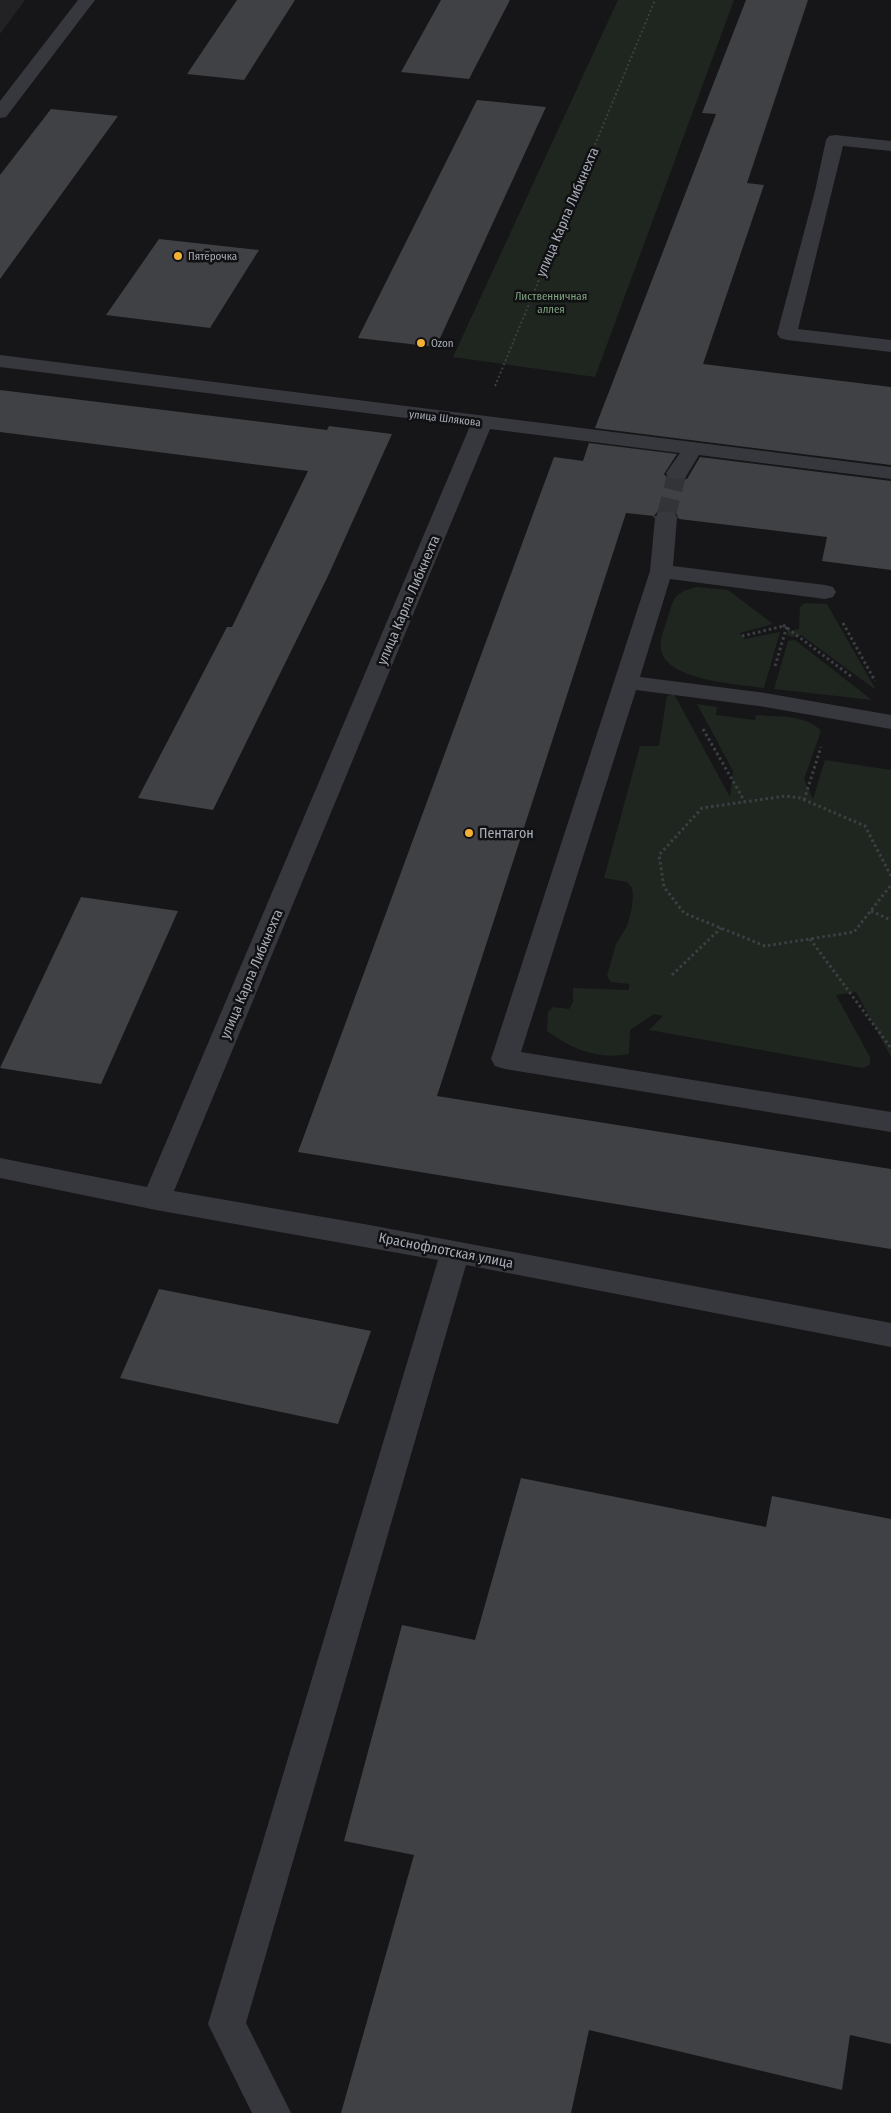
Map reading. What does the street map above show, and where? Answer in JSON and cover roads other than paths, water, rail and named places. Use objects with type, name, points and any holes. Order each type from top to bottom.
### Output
[{"type":"street","points":[[0,114],[87,0]]},
{"type":"street","points":[[891,146],[835,140],[787,334],[891,346]]},
{"type":"street","name":"улица Шлякова","points":[[0,361],[891,473]]},
{"type":"street","name":"улица Карла Либкнехта","points":[[156,1199],[482,422]]},
{"type":"street","points":[[677,473],[693,449]]},
{"type":"street","points":[[666,518],[661,571],[505,1059],[891,1122]]},
{"type":"street","points":[[661,571],[825,592]]},
{"type":"street","points":[[627,682],[833,711],[891,722]]},
{"type":"street","name":"Краснофлотская улица","points":[[0,1168],[156,1199],[455,1252],[891,1335]]},
{"type":"street","points":[[272,2113],[227,2024],[455,1252]]},
{"type":"tunnel","points":[[666,517],[677,473]]},
{"type":"place","name":"Пятёрочка","points":[[178,256]]},
{"type":"place","name":"Ozon","points":[[421,343]]},
{"type":"place","name":"Пентагон","points":[[469,833]]},
{"type":"park label","name":"Лиственничная аллея","points":[[551,302]]}]
